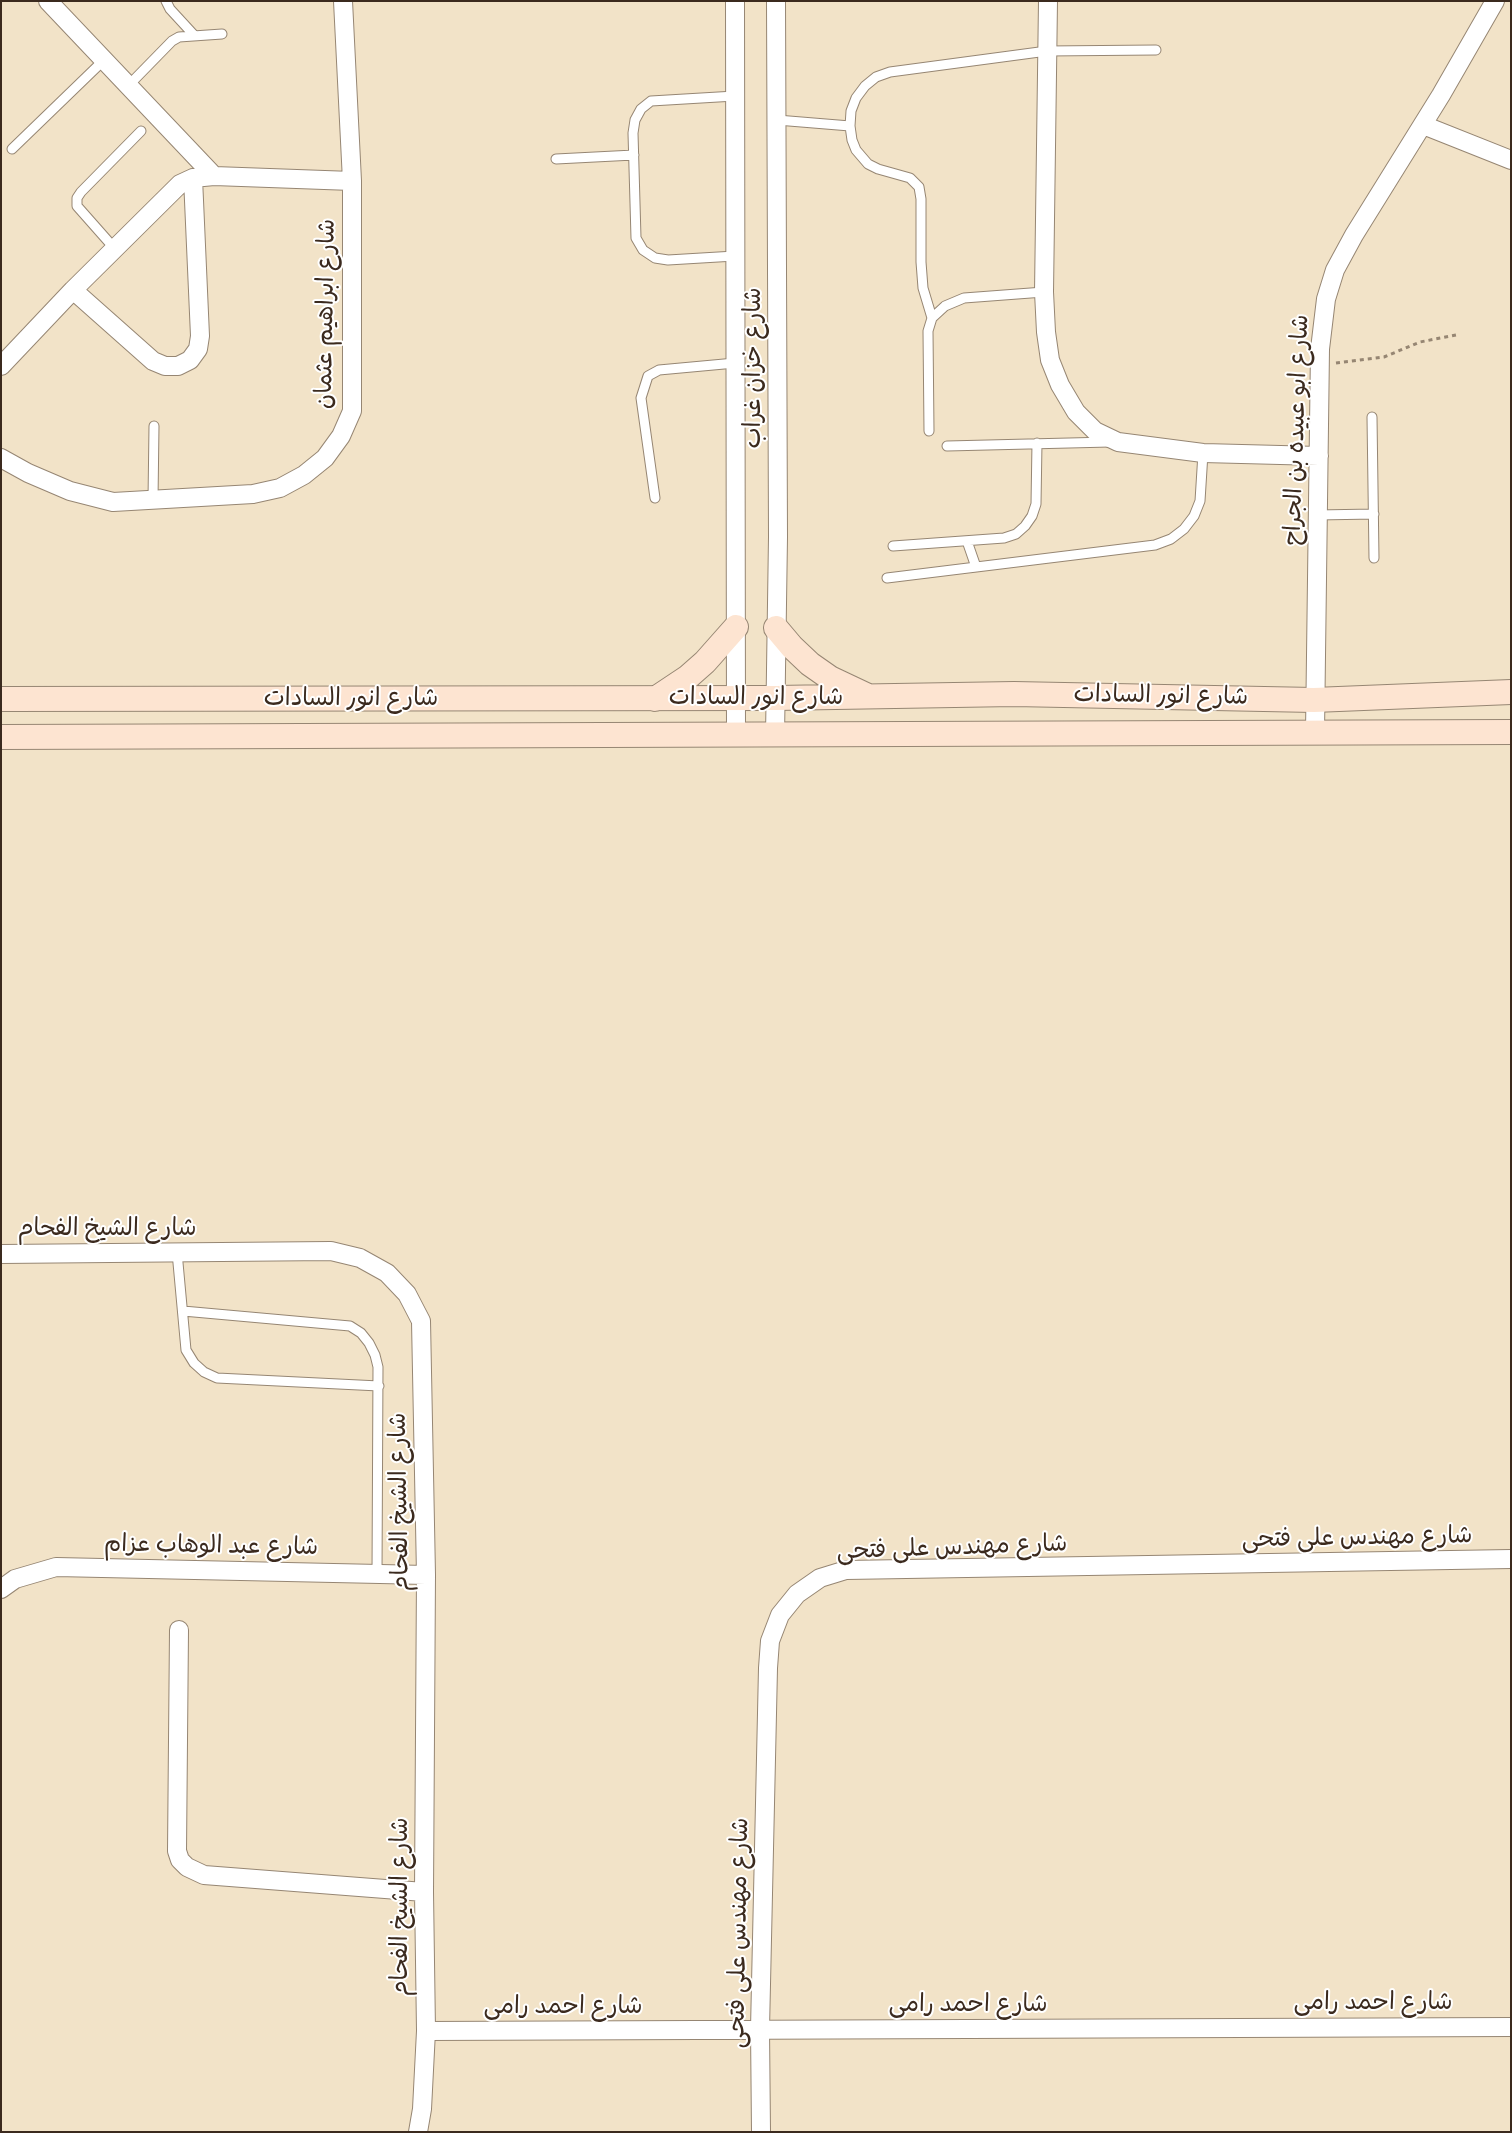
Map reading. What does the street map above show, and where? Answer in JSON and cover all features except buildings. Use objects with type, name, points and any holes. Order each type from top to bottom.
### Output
[{"type":"street","points":[[48,1],[214,176]]},
{"type":"street","name":"شارع ابراهيم عثمان","points":[[1,458],[28,473],[70,490],[114,502],[253,494],[280,488],[304,476],[325,458],[341,436],[352,411],[352,181],[343,1]]},
{"type":"street","name":"شارع خزان غراب","points":[[735,1],[736,627],[734,698],[736,735]]},
{"type":"street","name":"شارع خزان غراب","points":[[775,736],[776,1]]},
{"type":"street","points":[[1048,1],[1044,292],[1046,332],[1050,360],[1060,385],[1076,412],[1095,431],[1118,442],[1203,453],[1319,456]]},
{"type":"street","name":"شارع ابو عبيده بن الجراح","points":[[1315,732],[1320,364],[1326,299],[1335,270],[1372,204],[1423,125],[1495,1]]},
{"type":"street","points":[[1423,125],[1511,160]]},
{"type":"street","points":[[1,366],[114,248],[180,184],[193,178],[214,176],[352,181]]},
{"type":"street","points":[[73,290],[153,361],[164,366],[178,366],[190,360],[198,349],[200,336],[193,178]]},
{"type":"street","points":[[655,698],[688,677],[705,662],[736,627]]},
{"type":"street","points":[[776,628],[810,664],[830,678],[870,697]]},
{"type":"street","name":"شارع انور السادات","points":[[1,699],[776,698],[1014,694],[1314,700],[1511,692]]},
{"type":"street","name":"شارع انور السادات","points":[[1,737],[775,736],[1511,732]]},
{"type":"street","name":"شارع الشيخ الفحام","points":[[1,1254],[331,1251],[360,1258],[387,1272],[408,1294],[421,1320],[426,1575],[424,1892],[426,2031],[422,2109],[418,2132]]},
{"type":"street","name":"شارع مهندس على فتحى","points":[[761,2132],[760,2029],[768,1668],[770,1641],[780,1615],[797,1594],[820,1578],[846,1570],[1511,1559]]},
{"type":"street","name":"شارع عبد الوهاب عزام","points":[[1,1589],[15,1578],[56,1566],[426,1575]]},
{"type":"street","points":[[179,1630],[176,1851],[180,1860],[187,1867],[204,1875],[424,1892]]},
{"type":"street","name":"شارع احمد رامى","points":[[426,2031],[1511,2027]]},
{"type":"lane","points":[[166,1],[192,34]]},
{"type":"lane","points":[[128,86],[172,41],[179,37],[192,34],[222,34]]},
{"type":"lane","points":[[932,318],[923,288],[921,199],[918,187],[910,178],[868,164],[856,150],[850,126],[851,111],[856,98],[865,86],[876,77],[890,72],[1047,51],[1156,50]]},
{"type":"lane","points":[[12,149],[104,60]]},
{"type":"lane","points":[[735,96],[651,101],[641,109],[635,120],[634,155],[636,238],[643,250],[655,258],[668,260],[735,256]]},
{"type":"lane","points":[[777,120],[850,126]]},
{"type":"lane","points":[[114,248],[77,206],[76,198],[141,131]]},
{"type":"lane","points":[[556,159],[634,155]]},
{"type":"lane","points":[[929,431],[928,331],[932,318],[944,306],[964,298],[1044,292]]},
{"type":"lane","points":[[655,498],[641,398],[648,376],[659,370],[735,363]]},
{"type":"lane","points":[[1372,417],[1374,558]]},
{"type":"lane","points":[[152,500],[154,426]]},
{"type":"lane","points":[[946,446],[1118,442]]},
{"type":"lane","points":[[893,546],[1004,538],[1016,534],[1032,516],[1036,504],[1037,444]]},
{"type":"lane","points":[[887,578],[1155,546],[1171,539],[1184,529],[1194,516],[1200,501],[1203,453]]},
{"type":"lane","points":[[1318,514],[1374,514]]},
{"type":"lane","points":[[966,541],[976,567]]},
{"type":"lane","points":[[177,1252],[186,1350],[204,1372],[216,1378],[379,1386]]},
{"type":"lane","points":[[183,1311],[350,1326],[361,1333],[370,1343],[378,1367],[379,1386],[377,1574]]},
{"type":"path","points":[[1320,364],[1360,361],[1384,356],[1420,342],[1456,336]]}]
